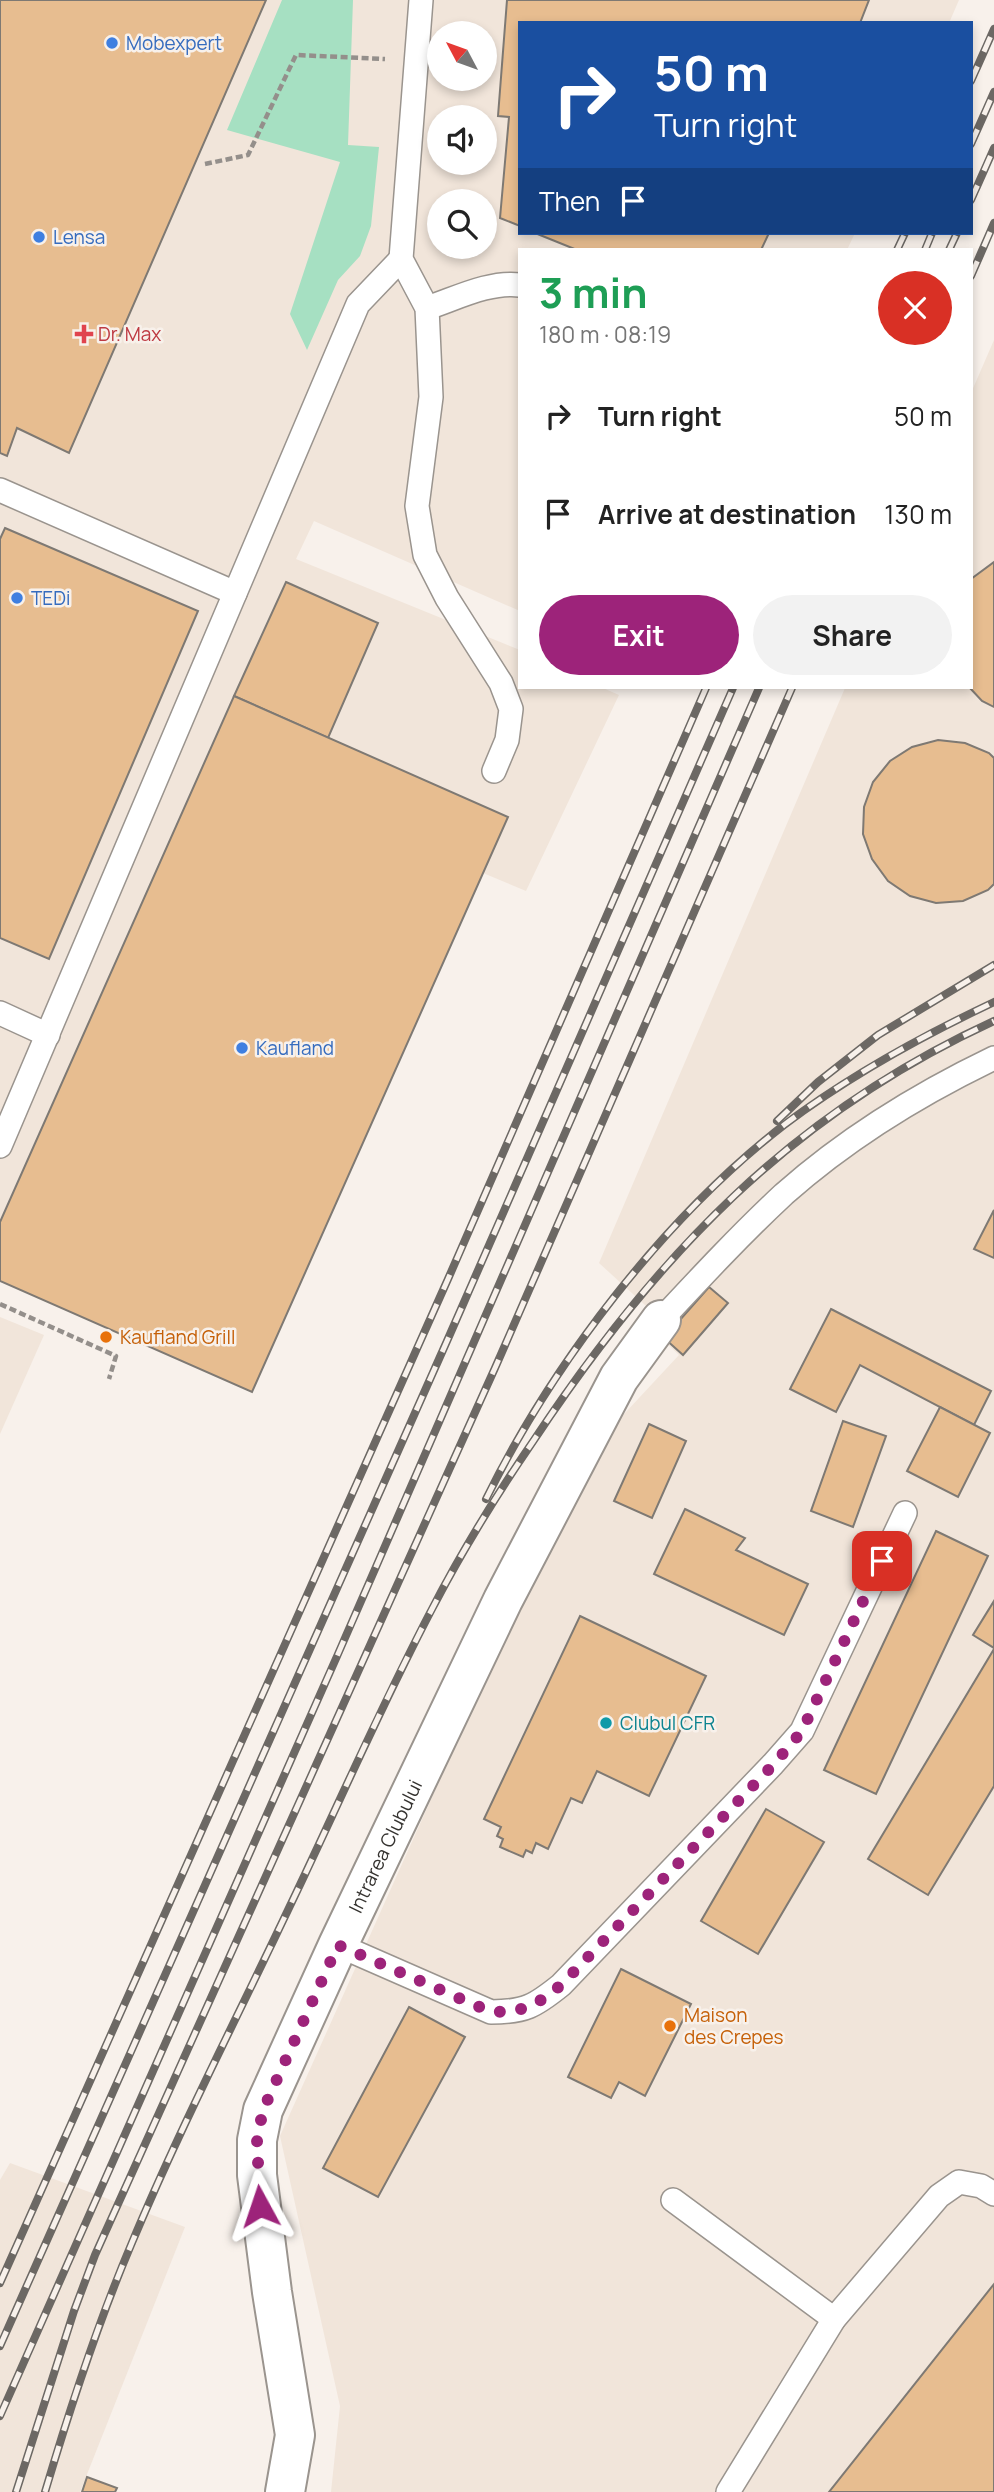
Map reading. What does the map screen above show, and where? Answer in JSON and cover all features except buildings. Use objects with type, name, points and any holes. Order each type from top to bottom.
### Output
[{"type":"street","name":"Intrarea Clubului","points":[[285,2492],[295,2435],[257,2175],[257,2140],[263,2110],[338,1945],[503,1600],[619,1378],[661,1320]]},
{"type":"lane","points":[[421,0],[401,260],[426,309],[431,397],[417,506],[425,555],[447,598],[500,683],[511,709],[508,740],[494,771]]},
{"type":"lane","points":[[0,1146],[358,304],[401,260]]},
{"type":"lane","points":[[426,309],[482,289],[518,285]]},
{"type":"lane","points":[[0,489],[235,593]]},
{"type":"lane","points":[[0,1013],[48,1035]]},
{"type":"lane","points":[[661,1320],[747,1230],[824,1162],[867,1130],[994,1058]]},
{"type":"lane","points":[[338,1945],[491,2012],[517,2012],[542,2000],[590,1955],[774,1764],[802,1731],[905,1513]]},
{"type":"lane","points":[[728,2492],[834,2319],[939,2196],[959,2182],[981,2186],[994,2194]]},
{"type":"lane","points":[[673,2200],[834,2319]]},
{"type":"path","points":[[205,164],[248,155],[296,55],[415,60]]},
{"type":"path","points":[[0,1304],[116,1356],[108,1379]]},
{"type":"shaded area","points":[[0,0],[959,0],[950,21],[518,21],[518,235],[854,235],[848,248],[518,248],[518,610],[314,521],[296,559],[518,649],[518,689],[605,689],[619,695],[526,891],[483,873],[508,817],[328,738],[378,624],[286,582],[0,1220]]},
{"type":"shaded area","points":[[994,340],[994,2492],[331,2492],[340,2406],[280,2136],[585,1456],[679,1355],[661,1338],[669,1327],[599,1263],[845,689],[973,689],[973,388]]},
{"type":"shaded area","points":[[0,1317],[44,1335],[0,1434]]},
{"type":"shaded area","points":[[10,2163],[185,2227],[80,2492],[0,2492],[0,2180]]},
{"type":"green space","points":[[282,0],[353,0],[348,145],[379,147],[371,226],[360,256],[338,280],[307,350],[290,314],[340,162],[227,130]]},
{"type":"railway","points":[[973,76],[994,29]]},
{"type":"railway","points":[[973,139],[994,92]]},
{"type":"railway","points":[[973,195],[994,148]]},
{"type":"railway","points":[[973,271],[994,223]]},
{"type":"railway","points":[[898,248],[904,235]]},
{"type":"railway","points":[[926,248],[931,235]]},
{"type":"railway","points":[[950,248],[956,235]]},
{"type":"railway","points":[[0,2283],[448,1279],[706,689]]},
{"type":"railway","points":[[0,2346],[447,1341],[733,689]]},
{"type":"railway","points":[[0,2416],[338,1654],[759,689]]},
{"type":"railway","points":[[16,2492],[74,2311],[95,2255],[495,1368],[792,689]]},
{"type":"railway","points":[[777,1121],[818,1082],[878,1035],[994,965]]},
{"type":"railway","points":[[486,1499],[544,1396],[578,1346],[654,1249],[696,1204],[739,1162],[784,1125],[834,1090],[886,1058],[994,1002]]},
{"type":"railway","points":[[45,2492],[74,2398],[107,2306],[168,2161],[413,1646],[455,1566],[507,1481],[580,1373],[629,1310],[680,1251],[734,1196],[791,1146],[854,1100],[921,1058],[994,1021]]},
{"type":"place","name":"Mobexpert","points":[[112,43]]},
{"type":"place","name":"Lensa","points":[[39,237]]},
{"type":"place","name":"Dr. Max","points":[[84,334]]},
{"type":"place","name":"TEDi","points":[[17,598]]},
{"type":"place","name":"Kaufland","points":[[242,1048]]},
{"type":"place","name":"Kaufland Grill","points":[[106,1337]]},
{"type":"place","name":"Clubul CFR","points":[[606,1723]]},
{"type":"place","name":"Maison des Crepes","points":[[670,2026]]},
{"type":"route","points":[[260,2206],[257,2140],[263,2110],[338,1945],[491,2012],[517,2012],[542,2000],[561,1985],[774,1764],[802,1731],[882,1561]]}]
